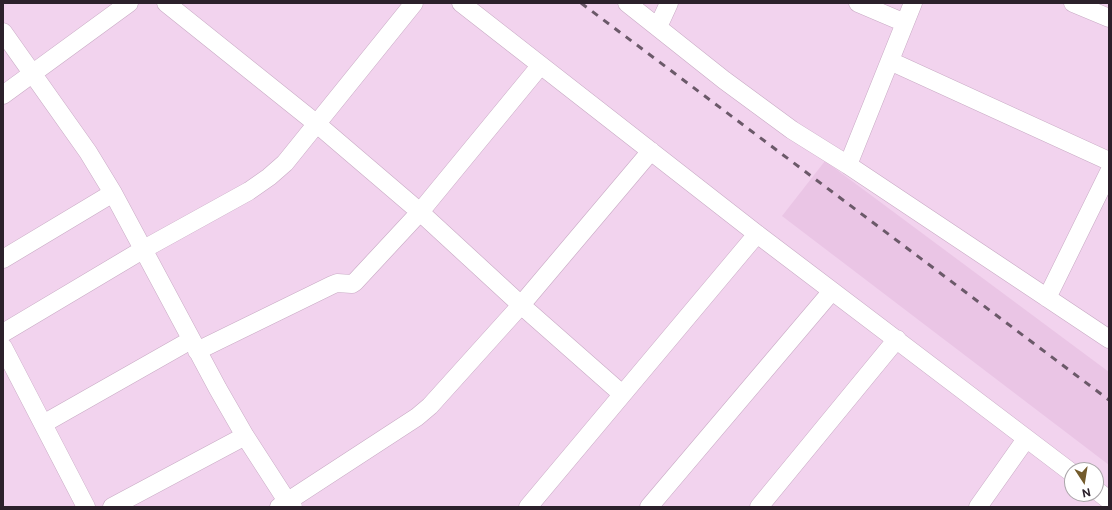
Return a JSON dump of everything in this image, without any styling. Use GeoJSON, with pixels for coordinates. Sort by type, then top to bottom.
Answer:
{"type":"FeatureCollection","features":[{"type":"Feature","properties":{"kind":"street"},"geometry":{"type":"LineString","coordinates":[[3,95],[129,3]]}},
{"type":"Feature","properties":{"kind":"street"},"geometry":{"type":"LineString","coordinates":[[166,3],[317,124],[420,212],[521,305],[622,394]]}},
{"type":"Feature","properties":{"kind":"street"},"geometry":{"type":"LineString","coordinates":[[3,333],[144,249],[249,190],[268,177],[284,163],[317,124],[414,3]]}},
{"type":"Feature","properties":{"kind":"street"},"geometry":{"type":"LineString","coordinates":[[461,3],[757,234],[1064,467]]}},
{"type":"Feature","properties":{"kind":"street"},"geometry":{"type":"LineString","coordinates":[[628,3],[724,80],[792,130],[848,165],[1109,339]]}},
{"type":"Feature","properties":{"kind":"street"},"geometry":{"type":"LineString","coordinates":[[658,27],[668,3]]}},
{"type":"Feature","properties":{"kind":"street"},"geometry":{"type":"LineString","coordinates":[[858,3],[905,23]]}},
{"type":"Feature","properties":{"kind":"street"},"geometry":{"type":"LineString","coordinates":[[848,165],[913,3]]}},
{"type":"Feature","properties":{"kind":"street"},"geometry":{"type":"LineString","coordinates":[[1082,5],[1109,18]]}},
{"type":"Feature","properties":{"kind":"street"},"geometry":{"type":"LineString","coordinates":[[3,32],[88,152],[113,193],[194,346],[286,505],[417,417],[430,406],[521,305],[651,151]]}},
{"type":"Feature","properties":{"kind":"street"},"geometry":{"type":"LineString","coordinates":[[890,60],[1109,160]]}},
{"type":"Feature","properties":{"kind":"street"},"geometry":{"type":"LineString","coordinates":[[43,424],[194,346],[337,283],[352,284],[355,282],[420,212],[540,66]]}},
{"type":"Feature","properties":{"kind":"street"},"geometry":{"type":"LineString","coordinates":[[1047,298],[1109,172]]}},
{"type":"Feature","properties":{"kind":"street"},"geometry":{"type":"LineString","coordinates":[[3,259],[113,193]]}},
{"type":"Feature","properties":{"kind":"street"},"geometry":{"type":"LineString","coordinates":[[528,507],[757,234]]}},
{"type":"Feature","properties":{"kind":"street"},"geometry":{"type":"LineString","coordinates":[[649,507],[832,291]]}},
{"type":"Feature","properties":{"kind":"street"},"geometry":{"type":"LineString","coordinates":[[759,507],[897,339]]}},
{"type":"Feature","properties":{"kind":"street"},"geometry":{"type":"LineString","coordinates":[[3,347],[86,507]]}},
{"type":"Feature","properties":{"kind":"street"},"geometry":{"type":"LineString","coordinates":[[112,507],[245,436]]}},
{"type":"Feature","properties":{"kind":"street"},"geometry":{"type":"LineString","coordinates":[[978,507],[1026,439]]}},
{"type":"Feature","properties":{"kind":"shaded area"},"geometry":{"type":"Polygon","coordinates":[[[825,161],[1109,372],[1109,465],[782,216],[825,161]]]}},
{"type":"Feature","properties":{"kind":"railway"},"geometry":{"type":"LineString","coordinates":[[581,3],[1109,400]]}}]}
